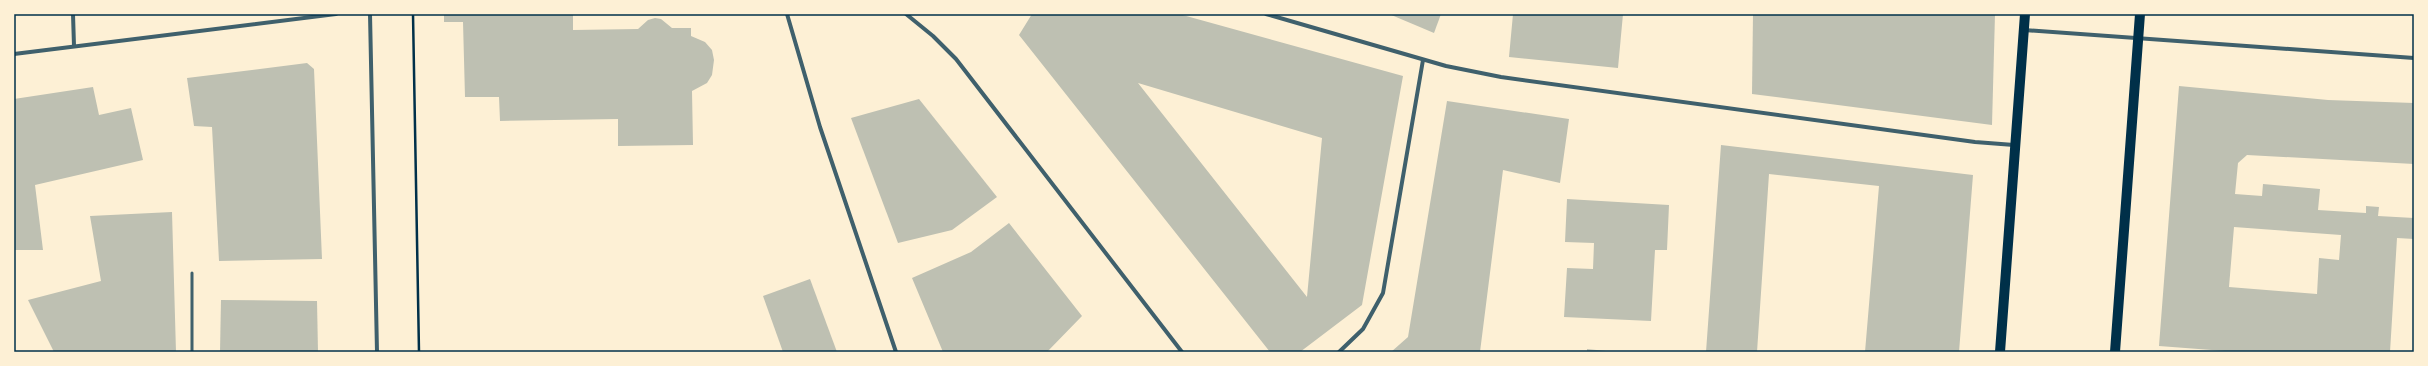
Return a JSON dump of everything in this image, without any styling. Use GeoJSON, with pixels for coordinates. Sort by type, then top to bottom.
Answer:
{"type":"FeatureCollection","features":[{"type":"Feature","properties":{"kind":"main road"},"geometry":{"type":"LineString","coordinates":[[2000,352],[2025,14]]}},
{"type":"Feature","properties":{"kind":"main road"},"geometry":{"type":"LineString","coordinates":[[2115,352],[2140,14]]}},
{"type":"Feature","properties":{"kind":"street"},"geometry":{"type":"LineString","coordinates":[[73,14],[74,46]]}},
{"type":"Feature","properties":{"kind":"street"},"geometry":{"type":"LineString","coordinates":[[14,54],[336,14]]}},
{"type":"Feature","properties":{"kind":"street"},"geometry":{"type":"LineString","coordinates":[[370,14],[377,352]]}},
{"type":"Feature","properties":{"kind":"street"},"geometry":{"type":"LineString","coordinates":[[787,14],[820,127],[896,352]]}},
{"type":"Feature","properties":{"kind":"street"},"geometry":{"type":"LineString","coordinates":[[906,14],[933,36],[956,59],[1182,352]]}},
{"type":"Feature","properties":{"kind":"street"},"geometry":{"type":"LineString","coordinates":[[1266,14],[1422,60],[1501,77],[1967,141],[2016,145]]}},
{"type":"Feature","properties":{"kind":"street"},"geometry":{"type":"LineString","coordinates":[[2024,30],[2414,58]]}},
{"type":"Feature","properties":{"kind":"street"},"geometry":{"type":"LineString","coordinates":[[1339,352],[1363,329],[1383,293],[1422,60]]}},
{"type":"Feature","properties":{"kind":"lane"},"geometry":{"type":"LineString","coordinates":[[192,273],[192,352]]}},
{"type":"Feature","properties":{"kind":"path"},"geometry":{"type":"LineString","coordinates":[[414,14],[419,352]]}},
{"type":"Feature","properties":{"kind":"building"},"geometry":{"type":"Polygon","coordinates":[[[444,14],[573,14],[573,30],[638,29],[648,20],[655,18],[661,19],[672,28],[691,28],[691,36],[705,42],[712,50],[714,60],[712,75],[707,83],[692,91],[693,145],[618,146],[618,119],[500,121],[499,97],[465,97],[463,22],[444,22],[444,14]]]}},
{"type":"Feature","properties":{"kind":"building"},"geometry":{"type":"Polygon","coordinates":[[[1032,14],[1179,14],[1403,76],[1362,305],[1300,352],[1270,352],[1019,35],[1032,14]],[[1138,83],[1307,297],[1322,138],[1138,83]]]}},
{"type":"Feature","properties":{"kind":"building"},"geometry":{"type":"Polygon","coordinates":[[[1389,14],[1441,14],[1434,33],[1389,14]]]}},
{"type":"Feature","properties":{"kind":"building"},"geometry":{"type":"Polygon","coordinates":[[[1513,14],[1623,14],[1618,68],[1509,57],[1513,14]]]}},
{"type":"Feature","properties":{"kind":"building"},"geometry":{"type":"Polygon","coordinates":[[[1753,14],[1995,14],[1992,125],[1752,94],[1753,14]]]}},
{"type":"Feature","properties":{"kind":"building"},"geometry":{"type":"Polygon","coordinates":[[[307,63],[314,69],[322,259],[219,261],[212,127],[194,126],[187,78],[307,63]]]}},
{"type":"Feature","properties":{"kind":"building"},"geometry":{"type":"Polygon","coordinates":[[[2179,86],[2328,100],[2414,103],[2414,164],[2247,155],[2238,163],[2235,194],[2262,196],[2263,184],[2320,189],[2318,210],[2366,213],[2366,206],[2379,207],[2378,216],[2414,218],[2414,239],[2397,238],[2390,352],[2238,352],[2159,346],[2179,86]],[[2234,227],[2229,287],[2317,294],[2319,258],[2339,260],[2341,235],[2234,227]]]}},
{"type":"Feature","properties":{"kind":"building"},"geometry":{"type":"Polygon","coordinates":[[[93,87],[99,115],[131,108],[143,160],[35,185],[43,250],[14,250],[14,99],[93,87]]]}},
{"type":"Feature","properties":{"kind":"building"},"geometry":{"type":"Polygon","coordinates":[[[919,99],[997,197],[952,230],[898,243],[851,118],[919,99]]]}},
{"type":"Feature","properties":{"kind":"building"},"geometry":{"type":"Polygon","coordinates":[[[1447,101],[1569,119],[1560,183],[1503,170],[1480,352],[1391,352],[1408,337],[1447,101]]]}},
{"type":"Feature","properties":{"kind":"building"},"geometry":{"type":"Polygon","coordinates":[[[1721,145],[1973,175],[1959,352],[1865,352],[1879,186],[1769,174],[1757,352],[1706,352],[1721,145]]]}},
{"type":"Feature","properties":{"kind":"building"},"geometry":{"type":"Polygon","coordinates":[[[1567,199],[1669,205],[1667,250],[1655,250],[1651,321],[1564,317],[1567,268],[1593,269],[1594,243],[1565,242],[1567,199]]]}},
{"type":"Feature","properties":{"kind":"building"},"geometry":{"type":"Polygon","coordinates":[[[172,212],[176,352],[54,352],[28,300],[101,281],[90,216],[172,212]]]}},
{"type":"Feature","properties":{"kind":"building"},"geometry":{"type":"Polygon","coordinates":[[[1009,223],[1082,316],[1047,352],[943,352],[912,278],[971,252],[1009,223]]]}},
{"type":"Feature","properties":{"kind":"building"},"geometry":{"type":"Polygon","coordinates":[[[810,279],[837,352],[783,352],[763,296],[810,279]]]}},
{"type":"Feature","properties":{"kind":"building"},"geometry":{"type":"Polygon","coordinates":[[[221,300],[317,301],[318,352],[220,352],[221,300]]]}},
{"type":"Feature","properties":{"kind":"building"},"geometry":{"type":"Polygon","coordinates":[[[1587,349],[1606,351],[1606,352],[1587,352],[1587,349]]]}}]}
